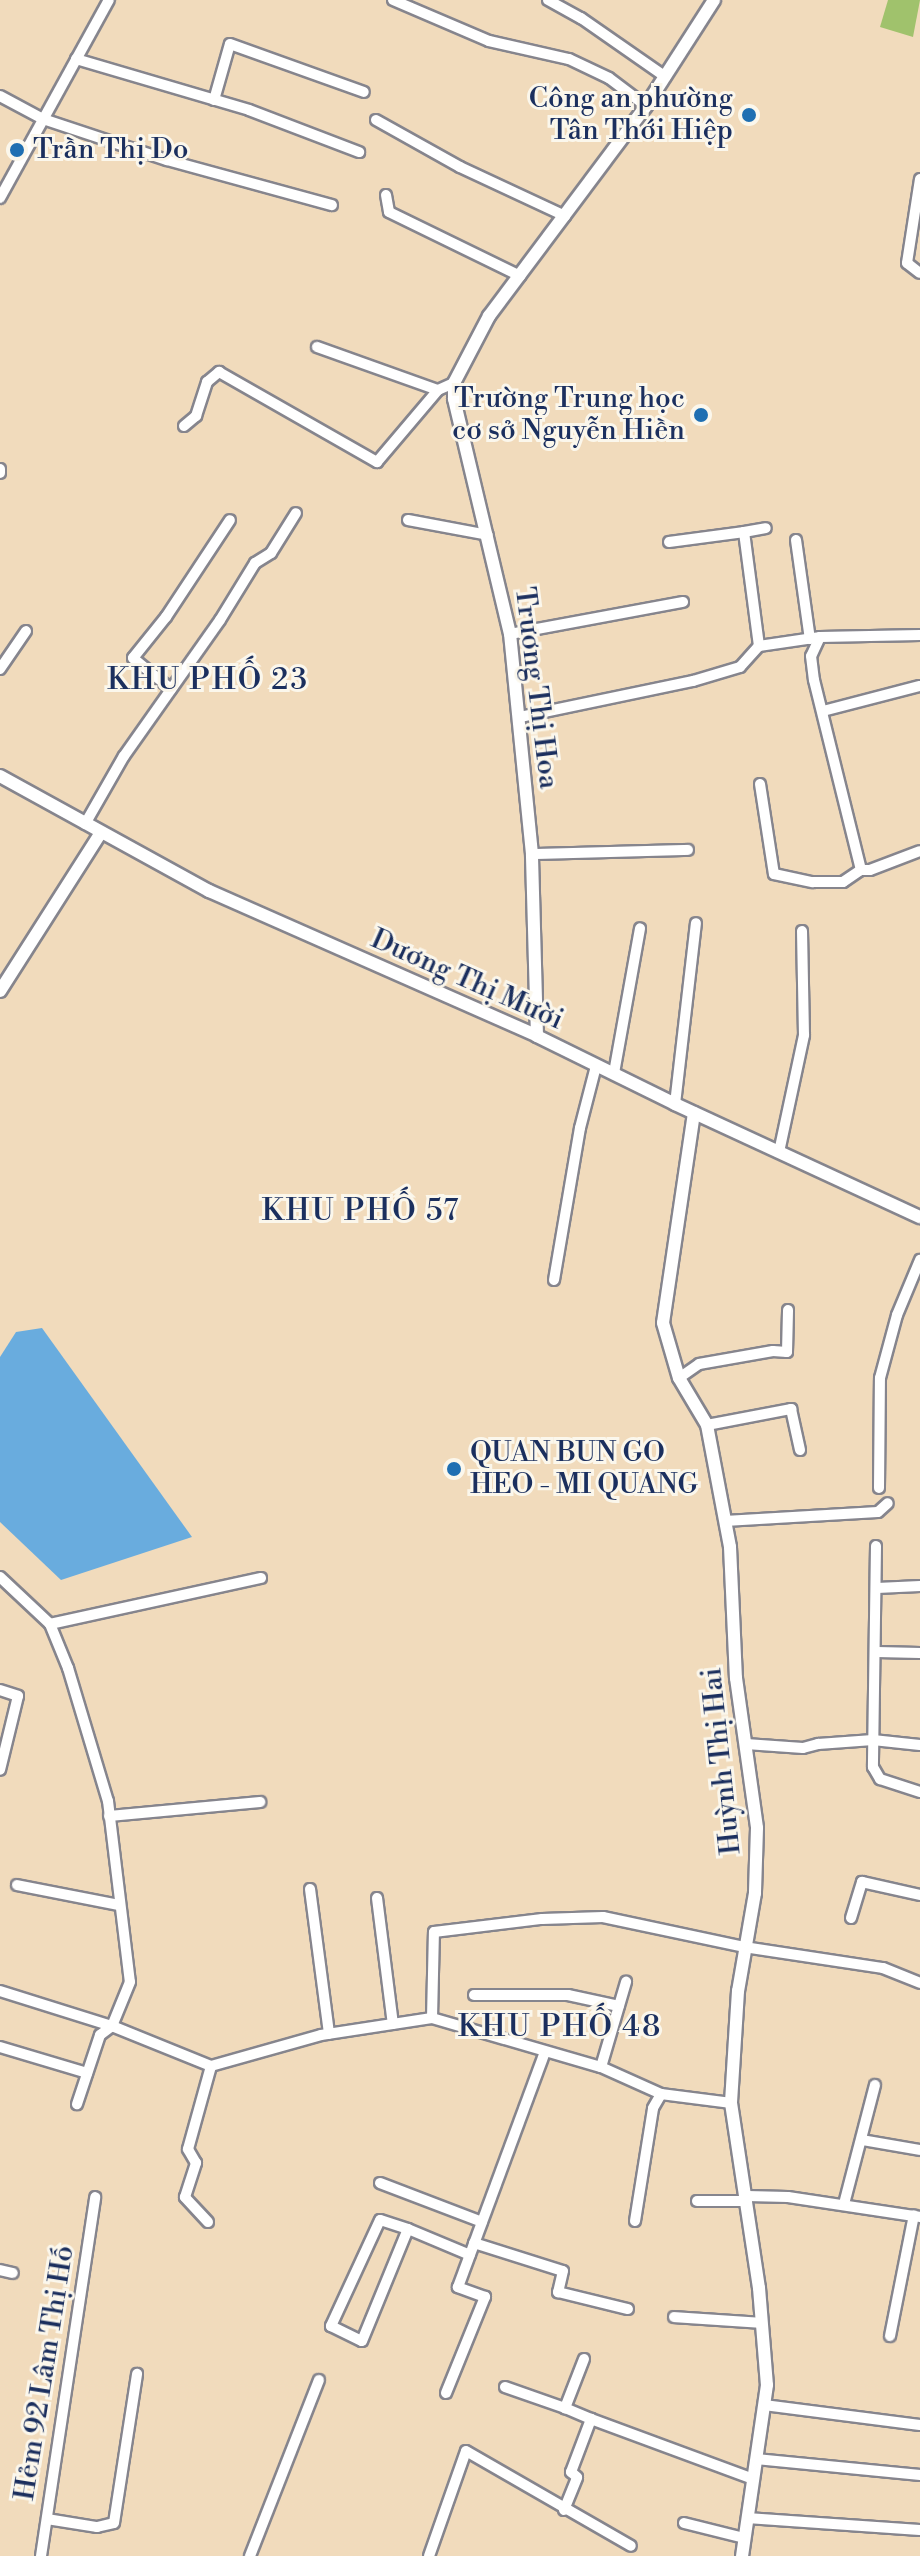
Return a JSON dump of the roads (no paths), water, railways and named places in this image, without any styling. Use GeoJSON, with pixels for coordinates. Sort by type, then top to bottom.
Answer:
{"type":"FeatureCollection","features":[{"type":"Feature","properties":{"kind":"street"},"geometry":{"type":"LineString","coordinates":[[0,198],[109,0]]}},
{"type":"Feature","properties":{"kind":"street"},"geometry":{"type":"LineString","coordinates":[[393,0],[489,41],[569,59],[609,78],[646,106]]}},
{"type":"Feature","properties":{"kind":"street"},"geometry":{"type":"LineString","coordinates":[[548,0],[581,18],[666,77]]}},
{"type":"Feature","properties":{"kind":"street"},"geometry":{"type":"LineString","coordinates":[[184,426],[196,416],[207,382],[219,372],[377,462],[438,390],[454,383],[489,316],[646,106],[714,0]]}},
{"type":"Feature","properties":{"kind":"street"},"geometry":{"type":"LineString","coordinates":[[214,100],[230,44],[364,92]]}},
{"type":"Feature","properties":{"kind":"street"},"geometry":{"type":"LineString","coordinates":[[76,59],[214,100],[359,152]]}},
{"type":"Feature","properties":{"kind":"street"},"geometry":{"type":"LineString","coordinates":[[0,96],[43,119],[239,182],[332,205]]}},
{"type":"Feature","properties":{"kind":"street"},"geometry":{"type":"LineString","coordinates":[[376,120],[460,167],[565,216]]}},
{"type":"Feature","properties":{"kind":"street"},"geometry":{"type":"LineString","coordinates":[[920,179],[907,263],[920,273]]}},
{"type":"Feature","properties":{"kind":"street"},"geometry":{"type":"LineString","coordinates":[[386,195],[389,212],[520,276]]}},
{"type":"Feature","properties":{"kind":"street"},"geometry":{"type":"LineString","coordinates":[[317,347],[438,390]]}},
{"type":"Feature","properties":{"kind":"street","name":"Trương Thị Hoa"},"geometry":{"type":"LineString","coordinates":[[454,383],[454,399],[510,634],[532,854],[537,1036]]}},
{"type":"Feature","properties":{"kind":"street"},"geometry":{"type":"LineString","coordinates":[[85,824],[124,756],[255,563],[271,553],[296,513]]}},
{"type":"Feature","properties":{"kind":"street"},"geometry":{"type":"LineString","coordinates":[[171,689],[133,658],[166,617],[230,520]]}},
{"type":"Feature","properties":{"kind":"street"},"geometry":{"type":"LineString","coordinates":[[408,520],[488,535]]}},
{"type":"Feature","properties":{"kind":"street"},"geometry":{"type":"LineString","coordinates":[[669,542],[766,528]]}},
{"type":"Feature","properties":{"kind":"street"},"geometry":{"type":"LineString","coordinates":[[744,532],[759,646]]}},
{"type":"Feature","properties":{"kind":"street"},"geometry":{"type":"LineString","coordinates":[[796,540],[815,638],[811,656],[861,870]]}},
{"type":"Feature","properties":{"kind":"street"},"geometry":{"type":"LineString","coordinates":[[510,634],[683,602]]}},
{"type":"Feature","properties":{"kind":"street"},"geometry":{"type":"LineString","coordinates":[[0,669],[26,631]]}},
{"type":"Feature","properties":{"kind":"street"},"geometry":{"type":"LineString","coordinates":[[520,717],[693,681],[740,667],[759,646],[815,638],[920,635]]}},
{"type":"Feature","properties":{"kind":"street"},"geometry":{"type":"LineString","coordinates":[[823,711],[920,686]]}},
{"type":"Feature","properties":{"kind":"street","name":"Dương Thị Mười"},"geometry":{"type":"LineString","coordinates":[[0,776],[100,834],[209,891],[537,1036],[694,1113],[920,1217]]}},
{"type":"Feature","properties":{"kind":"street"},"geometry":{"type":"LineString","coordinates":[[760,784],[774,874],[813,882],[843,882],[861,870],[870,870],[920,851]]}},
{"type":"Feature","properties":{"kind":"street"},"geometry":{"type":"LineString","coordinates":[[0,991],[100,834]]}},
{"type":"Feature","properties":{"kind":"street"},"geometry":{"type":"LineString","coordinates":[[532,854],[688,850]]}},
{"type":"Feature","properties":{"kind":"street"},"geometry":{"type":"LineString","coordinates":[[675,1104],[696,923]]}},
{"type":"Feature","properties":{"kind":"street"},"geometry":{"type":"LineString","coordinates":[[614,1073],[640,928]]}},
{"type":"Feature","properties":{"kind":"street"},"geometry":{"type":"LineString","coordinates":[[779,1152],[804,1035],[802,931]]}},
{"type":"Feature","properties":{"kind":"street"},"geometry":{"type":"LineString","coordinates":[[554,1280],[580,1128],[596,1066]]}},
{"type":"Feature","properties":{"kind":"street","name":"Huỳnh Thị Hai"},"geometry":{"type":"LineString","coordinates":[[694,1113],[663,1323],[679,1378],[707,1425],[730,1547],[736,1678],[757,1828],[755,1893],[744,1947],[731,2103],[747,2199],[767,2385],[742,2556]]}},
{"type":"Feature","properties":{"kind":"street"},"geometry":{"type":"LineString","coordinates":[[879,1488],[880,1378],[897,1315],[920,1260]]}},
{"type":"Feature","properties":{"kind":"street"},"geometry":{"type":"LineString","coordinates":[[679,1378],[699,1364],[787,1352],[788,1310]]}},
{"type":"Feature","properties":{"kind":"street"},"geometry":{"type":"LineString","coordinates":[[707,1425],[791,1409],[800,1450]]}},
{"type":"Feature","properties":{"kind":"street"},"geometry":{"type":"LineString","coordinates":[[725,1521],[878,1512],[888,1503]]}},
{"type":"Feature","properties":{"kind":"street"},"geometry":{"type":"LineString","coordinates":[[876,1546],[877,1652],[873,1767],[880,1779],[920,1792]]}},
{"type":"Feature","properties":{"kind":"street"},"geometry":{"type":"LineString","coordinates":[[0,1577],[50,1624],[92,1742],[109,1816],[130,1982],[112,2026],[100,2035],[77,2104]]}},
{"type":"Feature","properties":{"kind":"street"},"geometry":{"type":"LineString","coordinates":[[50,1624],[123,1611],[261,1578]]}},
{"type":"Feature","properties":{"kind":"street"},"geometry":{"type":"LineString","coordinates":[[877,1588],[920,1586]]}},
{"type":"Feature","properties":{"kind":"street"},"geometry":{"type":"LineString","coordinates":[[877,1652],[920,1653]]}},
{"type":"Feature","properties":{"kind":"street"},"geometry":{"type":"LineString","coordinates":[[0,1690],[18,1696],[0,1770]]}},
{"type":"Feature","properties":{"kind":"street"},"geometry":{"type":"LineString","coordinates":[[746,1744],[803,1748],[873,1740],[920,1745]]}},
{"type":"Feature","properties":{"kind":"street"},"geometry":{"type":"LineString","coordinates":[[109,1816],[260,1802]]}},
{"type":"Feature","properties":{"kind":"street"},"geometry":{"type":"LineString","coordinates":[[851,1918],[862,1882],[920,1895]]}},
{"type":"Feature","properties":{"kind":"street"},"geometry":{"type":"LineString","coordinates":[[17,1885],[119,1905]]}},
{"type":"Feature","properties":{"kind":"street"},"geometry":{"type":"LineString","coordinates":[[310,1889],[329,2034]]}},
{"type":"Feature","properties":{"kind":"street"},"geometry":{"type":"LineString","coordinates":[[377,1898],[393,2024]]}},
{"type":"Feature","properties":{"kind":"street"},"geometry":{"type":"LineString","coordinates":[[432,2018],[434,1932],[542,1919],[603,1917],[744,1947],[883,1968],[920,1983]]}},
{"type":"Feature","properties":{"kind":"street"},"geometry":{"type":"LineString","coordinates":[[601,2067],[626,1982]]}},
{"type":"Feature","properties":{"kind":"street"},"geometry":{"type":"LineString","coordinates":[[0,1991],[112,2026],[211,2066],[329,2034],[432,2018],[601,2067],[661,2094],[731,2103]]}},
{"type":"Feature","properties":{"kind":"street"},"geometry":{"type":"LineString","coordinates":[[474,1995],[568,1995],[619,2006]]}},
{"type":"Feature","properties":{"kind":"street"},"geometry":{"type":"LineString","coordinates":[[0,2047],[87,2073]]}},
{"type":"Feature","properties":{"kind":"street"},"geometry":{"type":"LineString","coordinates":[[446,2393],[485,2297],[458,2287],[545,2052]]}},
{"type":"Feature","properties":{"kind":"street"},"geometry":{"type":"LineString","coordinates":[[208,2222],[185,2197],[196,2163],[188,2149],[211,2066]]}},
{"type":"Feature","properties":{"kind":"street"},"geometry":{"type":"LineString","coordinates":[[844,2204],[875,2085]]}},
{"type":"Feature","properties":{"kind":"street"},"geometry":{"type":"LineString","coordinates":[[635,2221],[653,2108],[661,2094]]}},
{"type":"Feature","properties":{"kind":"street"},"geometry":{"type":"LineString","coordinates":[[862,2140],[920,2150]]}},
{"type":"Feature","properties":{"kind":"street"},"geometry":{"type":"LineString","coordinates":[[380,2183],[482,2222]]}},
{"type":"Feature","properties":{"kind":"street","name":"Hẻm 92 Lâm Thị Hố"},"geometry":{"type":"LineString","coordinates":[[41,2556],[95,2197]]}},
{"type":"Feature","properties":{"kind":"street"},"geometry":{"type":"LineString","coordinates":[[697,2201],[747,2199],[844,2204],[917,2216],[890,2336]]}},
{"type":"Feature","properties":{"kind":"street"},"geometry":{"type":"LineString","coordinates":[[408,2229],[362,2341],[331,2326],[380,2220],[408,2229],[470,2255]]}},
{"type":"Feature","properties":{"kind":"street"},"geometry":{"type":"LineString","coordinates":[[474,2243],[563,2271],[558,2292],[628,2309]]}},
{"type":"Feature","properties":{"kind":"street"},"geometry":{"type":"LineString","coordinates":[[0,2270],[13,2273]]}},
{"type":"Feature","properties":{"kind":"street"},"geometry":{"type":"LineString","coordinates":[[674,2317],[762,2323]]}},
{"type":"Feature","properties":{"kind":"street"},"geometry":{"type":"LineString","coordinates":[[565,2408],[584,2359]]}},
{"type":"Feature","properties":{"kind":"street"},"geometry":{"type":"LineString","coordinates":[[47,2519],[97,2527],[114,2523],[137,2374]]}},
{"type":"Feature","properties":{"kind":"street"},"geometry":{"type":"LineString","coordinates":[[250,2556],[319,2380]]}},
{"type":"Feature","properties":{"kind":"street"},"geometry":{"type":"LineString","coordinates":[[505,2387],[753,2479]]}},
{"type":"Feature","properties":{"kind":"street"},"geometry":{"type":"LineString","coordinates":[[764,2405],[920,2425]]}},
{"type":"Feature","properties":{"kind":"street"},"geometry":{"type":"LineString","coordinates":[[564,2510],[577,2477],[571,2472],[591,2419]]}},
{"type":"Feature","properties":{"kind":"street"},"geometry":{"type":"LineString","coordinates":[[429,2556],[466,2451],[631,2546]]}},
{"type":"Feature","properties":{"kind":"street"},"geometry":{"type":"LineString","coordinates":[[756,2459],[920,2475]]}},
{"type":"Feature","properties":{"kind":"street"},"geometry":{"type":"LineString","coordinates":[[747,2518],[920,2530]]}},
{"type":"Feature","properties":{"kind":"street"},"geometry":{"type":"LineString","coordinates":[[684,2523],[744,2538]]}},
{"type":"Feature","properties":{"kind":"water"},"geometry":{"type":"Polygon","coordinates":[[[42,1328],[192,1537],[61,1580],[0,1522],[0,1357],[16,1332],[42,1328]]]}},
{"type":"Feature","properties":{"kind":"place","name":"Công an phường Tân Thới Hiệp"},"geometry":{"type":"Point","coordinates":[749,115]}},
{"type":"Feature","properties":{"kind":"place","name":"Trần Thị Do"},"geometry":{"type":"Point","coordinates":[17,150]}},
{"type":"Feature","properties":{"kind":"place","name":"Trường Trung học cơ sở Nguyễn Hiền"},"geometry":{"type":"Point","coordinates":[701,415]}},
{"type":"Feature","properties":{"kind":"place","name":"QUAN BUN GO HEO - MI QUANG"},"geometry":{"type":"Point","coordinates":[454,1469]}},
{"type":"Feature","properties":{"kind":"district","name":"KHU PHỐ 23"},"geometry":{"type":"Point","coordinates":[208,680]}},
{"type":"Feature","properties":{"kind":"district","name":"KHU PHỐ 57"},"geometry":{"type":"Point","coordinates":[361,1211]}},
{"type":"Feature","properties":{"kind":"district","name":"KHU PHỐ 48"},"geometry":{"type":"Point","coordinates":[560,2027]}}]}
